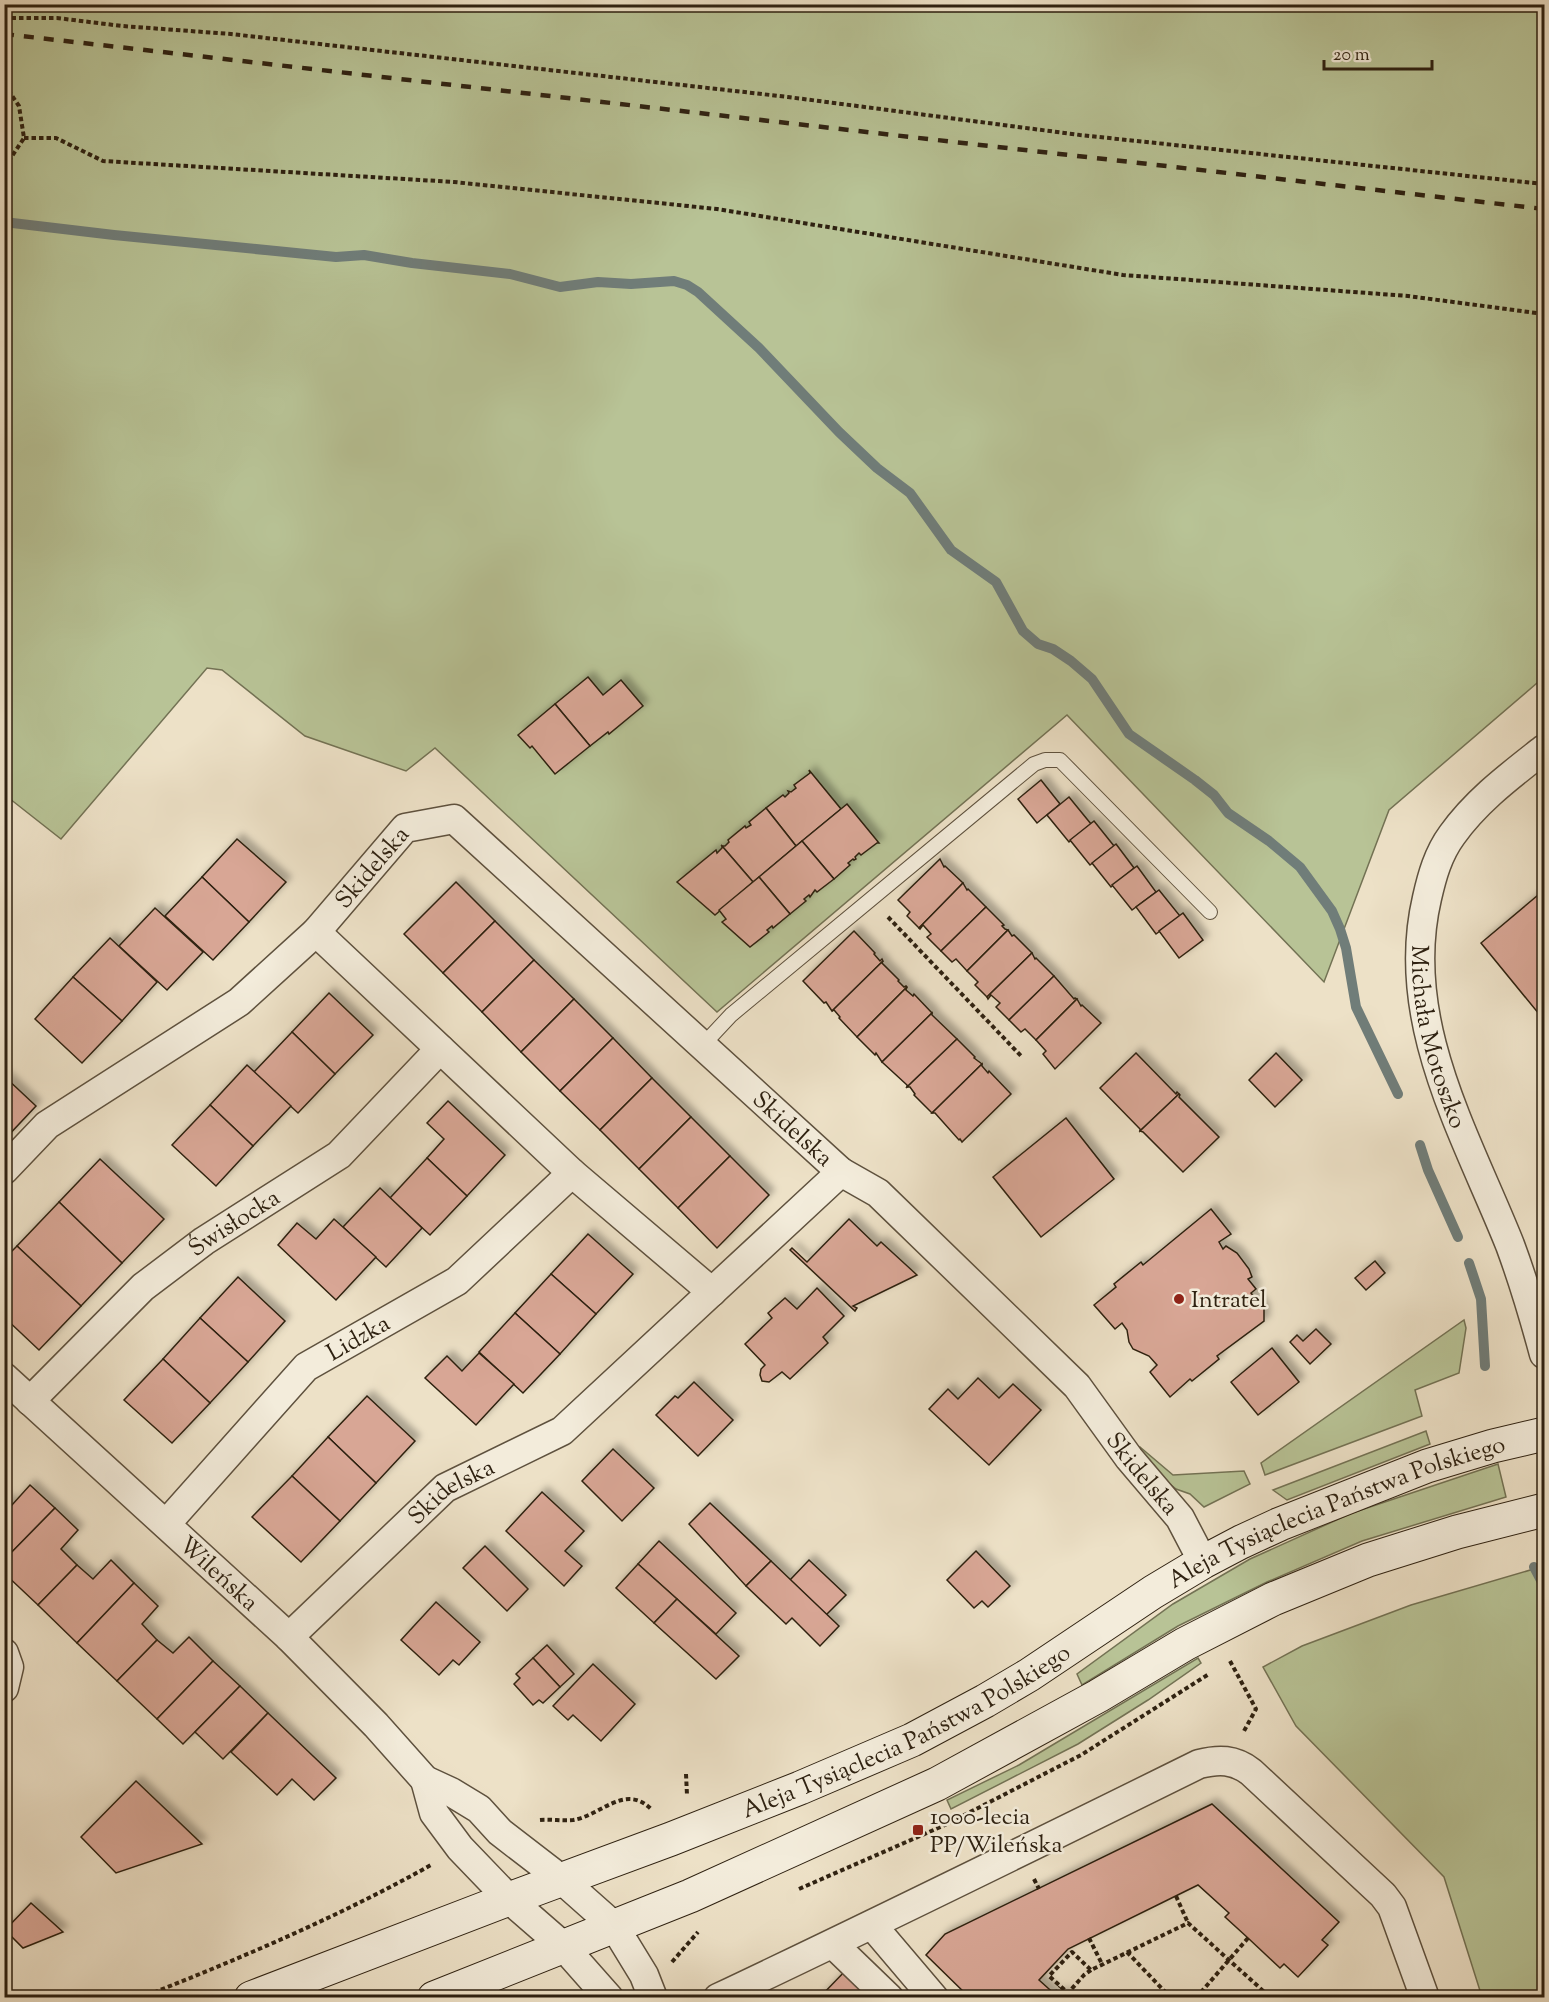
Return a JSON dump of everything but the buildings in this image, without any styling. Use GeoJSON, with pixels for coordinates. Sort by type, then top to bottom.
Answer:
{"type":"FeatureCollection","features":[{"type":"Feature","properties":{"kind":"main road","name":"Aleja Tysiąclecia Państwa Polskiego"},"geometry":{"type":"LineString","coordinates":[[251,1998],[671,1839],[800,1788],[912,1740],[1029,1675],[1153,1592],[1203,1562],[1280,1524],[1426,1466],[1493,1446],[1545,1434]]}},
{"type":"Feature","properties":{"kind":"main road"},"geometry":{"type":"LineString","coordinates":[[434,1998],[690,1896],[937,1784],[1098,1696],[1185,1644],[1273,1599],[1368,1560],[1457,1532],[1545,1510]]}},
{"type":"Feature","properties":{"kind":"street","name":"Michała Motoszko"},"geometry":{"type":"LineString","coordinates":[[1545,749],[1483,799],[1451,836],[1435,865],[1419,950],[1421,992],[1435,1061],[1510,1247],[1545,1353]]}},
{"type":"Feature","properties":{"kind":"street","name":"Skidelska"},"geometry":{"type":"LineString","coordinates":[[4,1170],[47,1125],[239,1002],[316,932],[405,828],[454,819],[841,1172],[878,1193],[1077,1386],[1129,1458],[1180,1518],[1203,1562]]}},
{"type":"Feature","properties":{"kind":"street"},"geometry":{"type":"LineString","coordinates":[[316,932],[572,1173],[712,1292]]}},
{"type":"Feature","properties":{"kind":"street","name":"Świsłocka"},"geometry":{"type":"LineString","coordinates":[[13,1389],[204,1241],[339,1155],[440,1049]]}},
{"type":"Feature","properties":{"kind":"street","name":"Skidelska"},"geometry":{"type":"LineString","coordinates":[[289,1636],[445,1488],[562,1431],[841,1172]]}},
{"type":"Feature","properties":{"kind":"street","name":"Lidzka"},"geometry":{"type":"LineString","coordinates":[[166,1524],[306,1367],[458,1281],[572,1173]]}},
{"type":"Feature","properties":{"kind":"street","name":"Wileńska"},"geometry":{"type":"LineString","coordinates":[[13,1389],[289,1636],[376,1725],[425,1780],[479,1809],[500,1832],[614,1926],[644,1975],[653,1998]]}},
{"type":"Feature","properties":{"kind":"street"},"geometry":{"type":"LineString","coordinates":[[4,1653],[9,1667],[4,1688]]}},
{"type":"Feature","properties":{"kind":"street"},"geometry":{"type":"LineString","coordinates":[[718,1998],[1199,1764],[1216,1760],[1242,1765],[1251,1772],[1383,1895],[1392,1907],[1425,1998]]}},
{"type":"Feature","properties":{"kind":"street","name":"Wileńska"},"geometry":{"type":"LineString","coordinates":[[425,1780],[435,1813],[460,1848],[509,1899],[563,1946],[609,1998]]}},
{"type":"Feature","properties":{"kind":"street"},"geometry":{"type":"LineString","coordinates":[[872,1925],[934,1998]]}},
{"type":"Feature","properties":{"kind":"street"},"geometry":{"type":"LineString","coordinates":[[833,1944],[889,1998]]}},
{"type":"Feature","properties":{"kind":"lane"},"geometry":{"type":"LineString","coordinates":[[702,1046],[731,1015],[1034,764],[1045,760],[1060,760],[1210,912]]}},
{"type":"Feature","properties":{"kind":"path"},"geometry":{"type":"LineString","coordinates":[[4,18],[57,18],[122,26],[254,36],[788,97],[1080,135],[1545,184]]}},
{"type":"Feature","properties":{"kind":"path"},"geometry":{"type":"LineString","coordinates":[[4,84],[20,106],[24,138],[4,168]]}},
{"type":"Feature","properties":{"kind":"path"},"geometry":{"type":"LineString","coordinates":[[24,138],[56,138],[103,161],[454,182],[717,209],[1124,275],[1408,296],[1545,314]]}},
{"type":"Feature","properties":{"kind":"path"},"geometry":{"type":"LineString","coordinates":[[871,899],[1022,1057]]}},
{"type":"Feature","properties":{"kind":"path"},"geometry":{"type":"LineString","coordinates":[[1229,1761],[1256,1709],[1230,1660]]}},
{"type":"Feature","properties":{"kind":"path"},"geometry":{"type":"LineString","coordinates":[[686,1774],[688,1799]]}},
{"type":"Feature","properties":{"kind":"path"},"geometry":{"type":"LineString","coordinates":[[500,1832],[533,1820],[572,1820],[588,1816],[615,1801],[629,1799],[644,1802],[654,1813]]}},
{"type":"Feature","properties":{"kind":"path"},"geometry":{"type":"LineString","coordinates":[[140,1998],[224,1965],[389,1888],[460,1848]]}},
{"type":"Feature","properties":{"kind":"path"},"geometry":{"type":"LineString","coordinates":[[1035,1881],[1039,1889]]}},
{"type":"Feature","properties":{"kind":"path"},"geometry":{"type":"LineString","coordinates":[[1176,1896],[1188,1923],[1271,1998]]}},
{"type":"Feature","properties":{"kind":"path"},"geometry":{"type":"LineString","coordinates":[[1091,1970],[1070,1950],[1047,1974],[1068,1993],[1091,1970],[1188,1923]]}},
{"type":"Feature","properties":{"kind":"path"},"geometry":{"type":"LineString","coordinates":[[1089,1938],[1103,1965]]}},
{"type":"Feature","properties":{"kind":"path"},"geometry":{"type":"LineString","coordinates":[[1196,1998],[1248,1938]]}},
{"type":"Feature","properties":{"kind":"path"},"geometry":{"type":"LineString","coordinates":[[1127,1952],[1171,1998]]}},
{"type":"Feature","properties":{"kind":"path"},"geometry":{"type":"LineString","coordinates":[[1055,1994],[1060,1987]]}},
{"type":"Feature","properties":{"kind":"green space"},"geometry":{"type":"Polygon","coordinates":[[[4,5],[1544,5],[1544,677],[1389,810],[1324,982],[1067,715],[717,1012],[435,748],[406,771],[305,736],[222,670],[207,668],[61,839],[5,795],[4,5]]]}},
{"type":"Feature","properties":{"kind":"green space"},"geometry":{"type":"Polygon","coordinates":[[[1464,1320],[1466,1328],[1459,1373],[1415,1390],[1422,1416],[1265,1475],[1261,1463],[1464,1320]]]}},
{"type":"Feature","properties":{"kind":"green space"},"geometry":{"type":"Polygon","coordinates":[[[1426,1431],[1430,1444],[1287,1500],[1273,1490],[1426,1431]]]}},
{"type":"Feature","properties":{"kind":"green space"},"geometry":{"type":"Polygon","coordinates":[[[1140,1447],[1173,1475],[1244,1471],[1250,1484],[1204,1507],[1190,1494],[1176,1489],[1165,1480],[1137,1452],[1140,1447]]]}},
{"type":"Feature","properties":{"kind":"green space"},"geometry":{"type":"Polygon","coordinates":[[[1498,1464],[1506,1497],[1362,1541],[1267,1582],[1178,1626],[1082,1685],[1077,1674],[1173,1604],[1250,1559],[1352,1513],[1498,1464]]]}},
{"type":"Feature","properties":{"kind":"green space"},"geometry":{"type":"Polygon","coordinates":[[[1544,1566],[1544,1997],[1482,1997],[1444,1877],[1296,1726],[1263,1667],[1302,1646],[1411,1605],[1544,1566]]]}},
{"type":"Feature","properties":{"kind":"green space"},"geometry":{"type":"Polygon","coordinates":[[[1198,1658],[1201,1663],[1078,1744],[951,1809],[947,1800],[1019,1765],[1198,1658]]]}},
{"type":"Feature","properties":{"kind":"waterway"},"geometry":{"type":"LineString","coordinates":[[4,222],[336,257],[364,255],[510,274],[560,287],[598,282],[631,284],[674,281],[687,285],[698,292],[759,348],[839,432],[877,468],[910,493],[951,550],[996,582],[1023,631],[1038,644],[1053,649],[1071,661],[1092,679],[1129,734],[1195,780],[1214,795],[1228,813],[1269,841],[1300,867],[1332,911],[1340,929],[1346,948],[1356,1007],[1398,1094]]}},
{"type":"Feature","properties":{"kind":"waterway"},"geometry":{"type":"LineString","coordinates":[[1420,1145],[1428,1170],[1458,1237]]}},
{"type":"Feature","properties":{"kind":"waterway"},"geometry":{"type":"LineString","coordinates":[[1469,1263],[1481,1299],[1485,1366]]}},
{"type":"Feature","properties":{"kind":"waterway"},"geometry":{"type":"LineString","coordinates":[[1534,1567],[1544,1586]]}},
{"type":"Feature","properties":{"kind":"railway"},"geometry":{"type":"LineString","coordinates":[[4,34],[1544,209]]}},
{"type":"Feature","properties":{"kind":"place","name":"Intratel"},"geometry":{"type":"Point","coordinates":[1179,1299]}},
{"type":"Feature","properties":{"kind":"place","name":"1000-lecia PP/Wileńska"},"geometry":{"type":"Point","coordinates":[918,1830]}}]}
